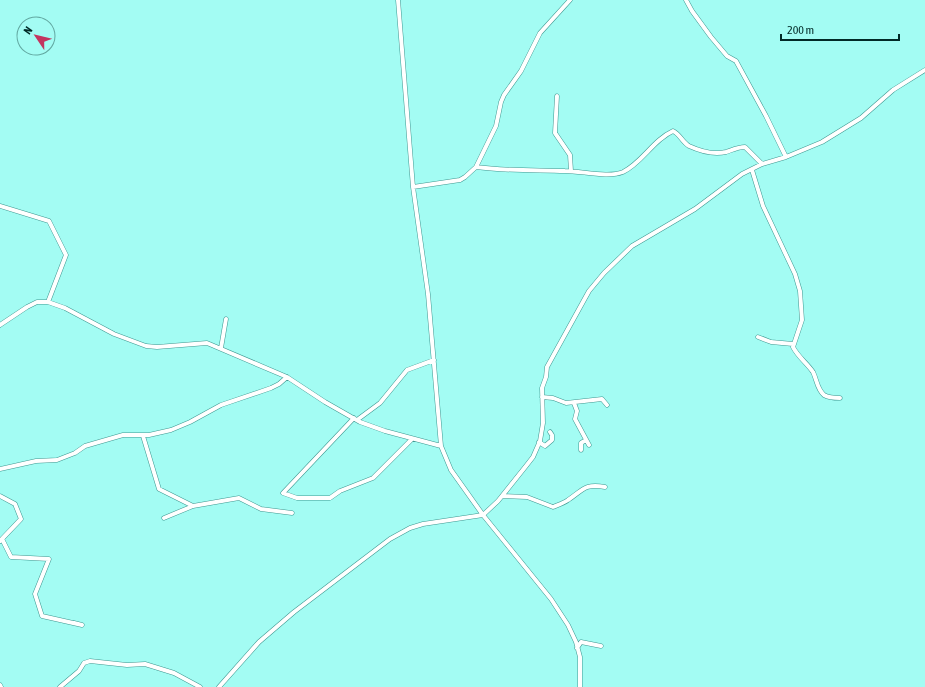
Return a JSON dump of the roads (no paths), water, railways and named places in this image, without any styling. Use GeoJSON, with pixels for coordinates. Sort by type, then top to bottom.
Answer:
{"type":"FeatureCollection","features":[{"type":"Feature","properties":{"kind":"street"},"geometry":{"type":"LineString","coordinates":[[398,0],[413,187],[428,294],[441,446],[451,470],[483,515],[551,599],[568,625],[578,648],[580,657],[580,687]]}},
{"type":"Feature","properties":{"kind":"street"},"geometry":{"type":"LineString","coordinates":[[413,187],[460,180],[466,177],[476,167],[496,126],[504,95],[521,71],[540,33],[570,0]]}},
{"type":"Feature","properties":{"kind":"street"},"geometry":{"type":"LineString","coordinates":[[686,0],[711,37],[727,56],[736,61],[766,116],[786,157]]}},
{"type":"Feature","properties":{"kind":"street"},"geometry":{"type":"LineString","coordinates":[[219,687],[259,642],[294,612],[390,539],[410,528],[423,524],[483,515],[502,496],[533,457],[539,442],[543,423],[542,388],[546,377],[547,367],[589,291],[604,273],[632,246],[695,209],[742,174],[762,164],[786,157],[822,142],[861,118],[893,90],[925,70]]}},
{"type":"Feature","properties":{"kind":"street"},"geometry":{"type":"LineString","coordinates":[[557,96],[555,133],[570,155],[570,171]]}},
{"type":"Feature","properties":{"kind":"street"},"geometry":{"type":"LineString","coordinates":[[476,167],[501,170],[570,171],[614,174],[624,171],[632,166],[673,131],[680,136],[684,143],[708,152],[718,153],[745,147],[762,164]]}},
{"type":"Feature","properties":{"kind":"street"},"geometry":{"type":"LineString","coordinates":[[752,170],[763,206],[795,274],[800,291],[802,320],[793,347],[796,354],[812,372],[821,391],[826,396],[831,398],[840,398]]}},
{"type":"Feature","properties":{"kind":"street"},"geometry":{"type":"LineString","coordinates":[[0,206],[49,221],[53,228],[66,255],[48,302]]}},
{"type":"Feature","properties":{"kind":"street"},"geometry":{"type":"LineString","coordinates":[[0,325],[37,302],[48,302],[64,308],[114,334],[146,346],[157,347],[207,343],[222,348],[287,378],[355,419],[385,431],[441,446]]}},
{"type":"Feature","properties":{"kind":"street"},"geometry":{"type":"LineString","coordinates":[[222,348],[226,320]]}},
{"type":"Feature","properties":{"kind":"street"},"geometry":{"type":"LineString","coordinates":[[758,337],[771,342],[793,344]]}},
{"type":"Feature","properties":{"kind":"street"},"geometry":{"type":"LineString","coordinates":[[412,439],[373,478],[340,491],[330,498],[297,498],[283,493],[355,419],[380,403],[407,370],[434,360]]}},
{"type":"Feature","properties":{"kind":"street"},"geometry":{"type":"LineString","coordinates":[[0,469],[36,461],[49,462],[57,460],[75,453],[85,446],[123,435],[150,436],[171,430],[190,422],[221,405],[271,388],[287,378]]}},
{"type":"Feature","properties":{"kind":"street"},"geometry":{"type":"LineString","coordinates":[[542,397],[553,398],[566,403],[602,399],[608,404]]}},
{"type":"Feature","properties":{"kind":"street"},"geometry":{"type":"LineString","coordinates":[[574,403],[577,411],[575,419],[589,445]]}},
{"type":"Feature","properties":{"kind":"street"},"geometry":{"type":"LineString","coordinates":[[539,442],[545,446],[552,440],[550,432]]}},
{"type":"Feature","properties":{"kind":"street"},"geometry":{"type":"LineString","coordinates":[[143,436],[159,489],[193,506]]}},
{"type":"Feature","properties":{"kind":"street"},"geometry":{"type":"LineString","coordinates":[[581,450],[581,443],[586,440]]}},
{"type":"Feature","properties":{"kind":"street"},"geometry":{"type":"LineString","coordinates":[[502,496],[527,497],[553,507],[567,501],[580,489],[594,485],[605,487]]}},
{"type":"Feature","properties":{"kind":"street"},"geometry":{"type":"LineString","coordinates":[[0,496],[16,504],[21,519],[1,540],[11,557],[49,559],[35,594],[42,616],[82,625],[74,623]]}},
{"type":"Feature","properties":{"kind":"street"},"geometry":{"type":"LineString","coordinates":[[164,518],[193,506],[239,498],[261,509],[292,513]]}},
{"type":"Feature","properties":{"kind":"street"},"geometry":{"type":"LineString","coordinates":[[578,648],[581,642],[601,646]]}},
{"type":"Feature","properties":{"kind":"street"},"geometry":{"type":"LineString","coordinates":[[60,687],[79,671],[84,663],[90,660],[127,665],[146,664],[174,673],[200,687]]}}]}
